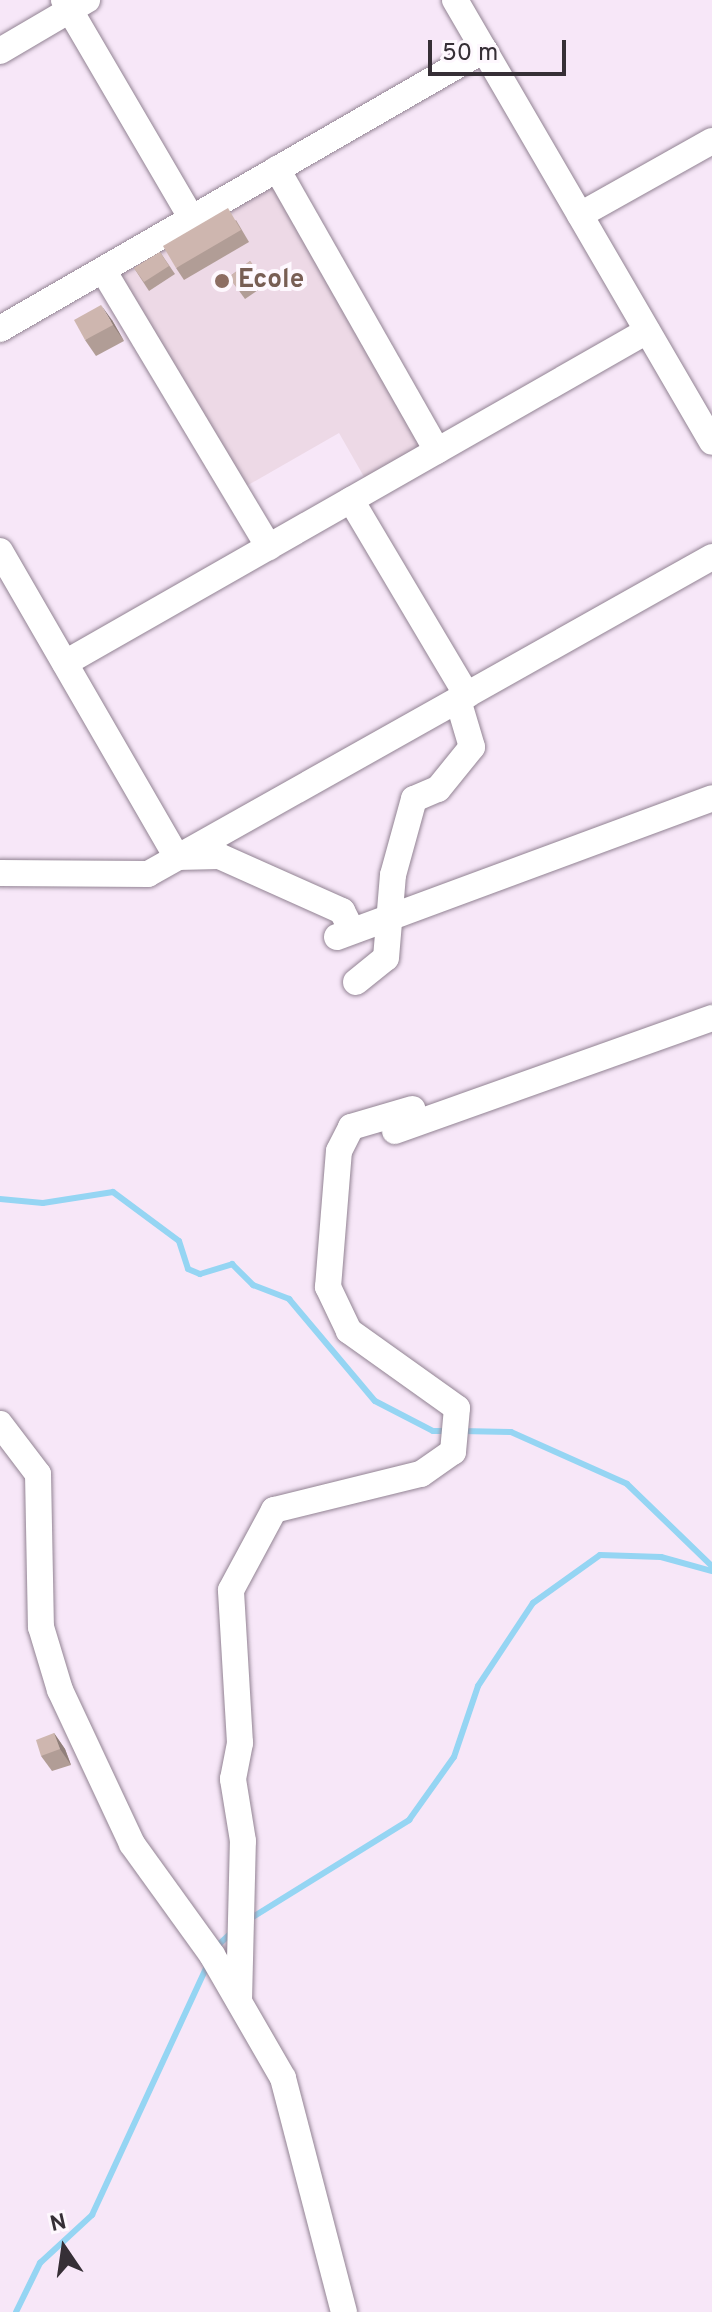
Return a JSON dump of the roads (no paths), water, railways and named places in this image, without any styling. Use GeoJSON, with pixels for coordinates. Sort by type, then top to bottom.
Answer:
{"type":"FeatureCollection","features":[{"type":"Feature","properties":{"kind":"street"},"geometry":{"type":"LineString","coordinates":[[455,0],[712,442]]}},
{"type":"Feature","properties":{"kind":"street"},"geometry":{"type":"LineString","coordinates":[[0,51],[73,3],[192,219]]}},
{"type":"Feature","properties":{"kind":"street"},"geometry":{"type":"LineString","coordinates":[[0,329],[484,50]]}},
{"type":"Feature","properties":{"kind":"street"},"geometry":{"type":"LineString","coordinates":[[580,215],[712,141]]}},
{"type":"Feature","properties":{"kind":"street"},"geometry":{"type":"LineString","coordinates":[[277,169],[437,451]]}},
{"type":"Feature","properties":{"kind":"street"},"geometry":{"type":"LineString","coordinates":[[103,270],[269,547]]}},
{"type":"Feature","properties":{"kind":"street"},"geometry":{"type":"LineString","coordinates":[[65,663],[647,331]]}},
{"type":"Feature","properties":{"kind":"street"},"geometry":{"type":"LineString","coordinates":[[351,500],[463,697],[472,747],[438,789],[414,799],[393,875],[386,958],[356,982]]}},
{"type":"Feature","properties":{"kind":"street"},"geometry":{"type":"LineString","coordinates":[[0,551],[177,857]]}},
{"type":"Feature","properties":{"kind":"street"},"geometry":{"type":"LineString","coordinates":[[0,873],[148,874],[712,557]]}},
{"type":"Feature","properties":{"kind":"street"},"geometry":{"type":"LineString","coordinates":[[177,857],[219,856],[342,911],[345,934],[712,798]]}},
{"type":"Feature","properties":{"kind":"street"},"geometry":{"type":"LineString","coordinates":[[334,1153],[712,1018]]}},
{"type":"Feature","properties":{"kind":"street"},"geometry":{"type":"LineString","coordinates":[[239,2001],[236,1576],[274,1510],[421,1474],[453,1452],[457,1408],[349,1331],[328,1287],[334,1153],[351,1127],[412,1109]]}},
{"type":"Feature","properties":{"kind":"street"},"geometry":{"type":"LineString","coordinates":[[0,1424],[38,1474],[41,1627],[60,1690],[132,1844],[239,2001],[295,2113],[344,2312]]}},
{"type":"Feature","properties":{"kind":"waterway"},"geometry":{"type":"LineString","coordinates":[[0,1199],[43,1203],[113,1192],[179,1241],[188,1269],[200,1274],[232,1264],[253,1285],[289,1299],[375,1401],[433,1431],[450,1431]]}},
{"type":"Feature","properties":{"kind":"waterway"},"geometry":{"type":"LineString","coordinates":[[461,1431],[511,1432],[627,1484],[712,1566]]}},
{"type":"Feature","properties":{"kind":"waterway"},"geometry":{"type":"LineString","coordinates":[[248,1920],[409,1820],[454,1757],[478,1686],[533,1603],[600,1555],[661,1557],[712,1571]]}},
{"type":"Feature","properties":{"kind":"waterway"},"geometry":{"type":"LineString","coordinates":[[215,1948],[233,1931]]}},
{"type":"Feature","properties":{"kind":"waterway"},"geometry":{"type":"LineString","coordinates":[[16,2312],[40,2263],[92,2215],[207,1966]]}},
{"type":"Feature","properties":{"kind":"place","name":"Ecole"},"geometry":{"type":"Point","coordinates":[222,281]}}]}
